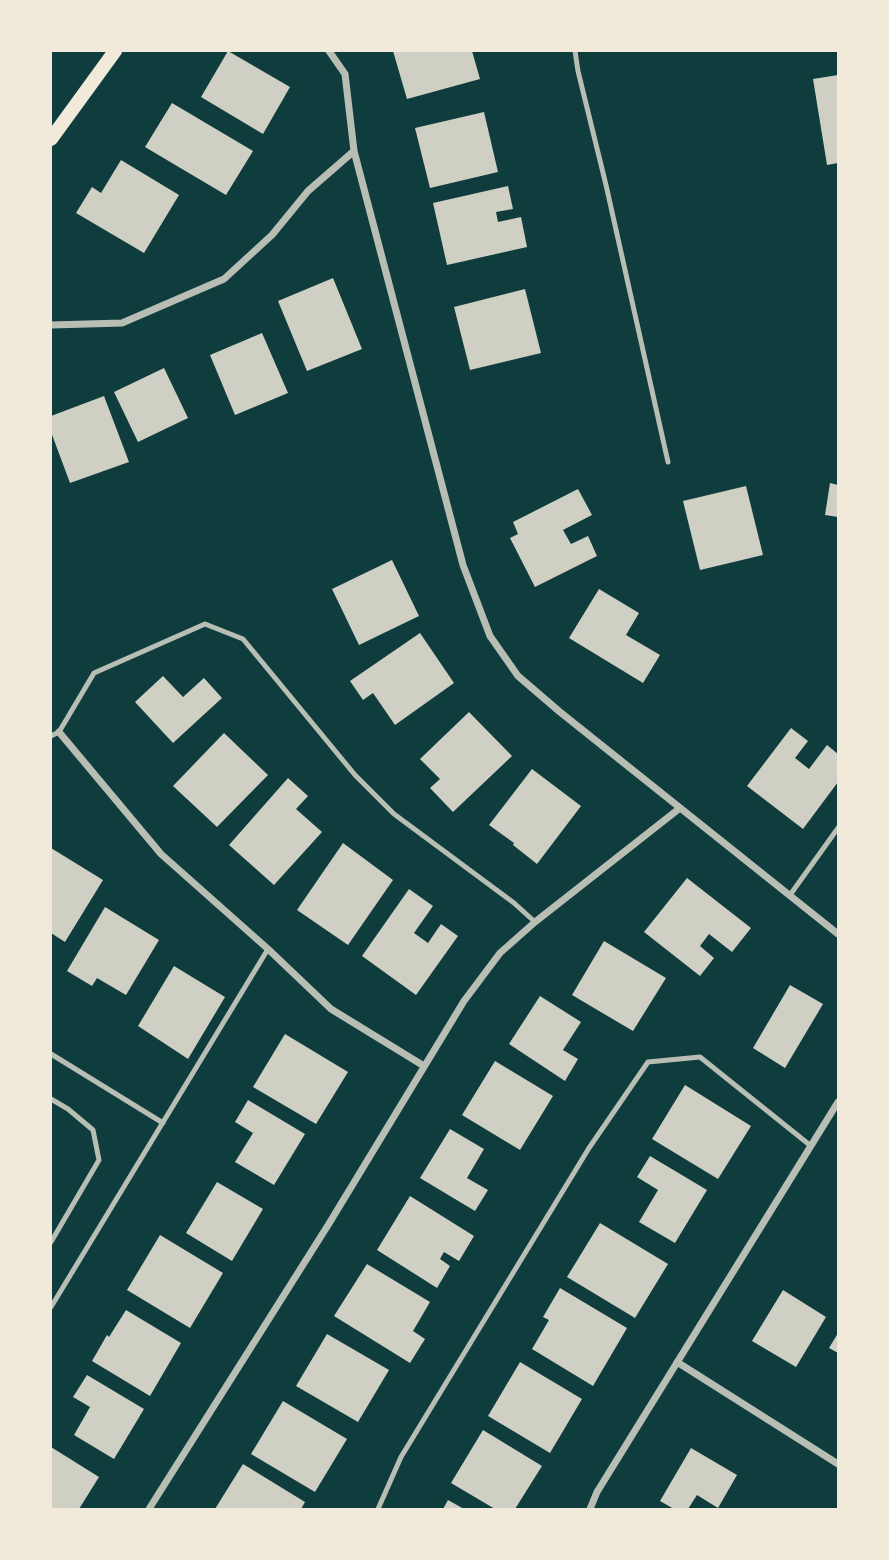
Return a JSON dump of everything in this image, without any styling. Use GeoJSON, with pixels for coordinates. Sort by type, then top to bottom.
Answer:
{"type":"FeatureCollection","features":[{"type":"Feature","properties":{"kind":"main road"},"geometry":{"type":"LineString","coordinates":[[51,139],[115,51]]}},
{"type":"Feature","properties":{"kind":"street"},"geometry":{"type":"LineString","coordinates":[[328,51],[345,74],[354,151],[463,565],[490,636],[518,676],[560,712],[838,934]]}},
{"type":"Feature","properties":{"kind":"street"},"geometry":{"type":"LineString","coordinates":[[51,326],[122,323],[224,279],[272,235],[308,191],[354,151]]}},
{"type":"Feature","properties":{"kind":"street"},"geometry":{"type":"LineString","coordinates":[[59,733],[161,854],[331,1009],[424,1066]]}},
{"type":"Feature","properties":{"kind":"street"},"geometry":{"type":"LineString","coordinates":[[149,1509],[330,1222],[464,1001],[500,953],[535,922],[680,808]]}},
{"type":"Feature","properties":{"kind":"street"},"geometry":{"type":"LineString","coordinates":[[590,1509],[597,1492],[838,1102]]}},
{"type":"Feature","properties":{"kind":"street"},"geometry":{"type":"LineString","coordinates":[[677,1362],[838,1464]]}},
{"type":"Feature","properties":{"kind":"lane"},"geometry":{"type":"LineString","coordinates":[[575,51],[668,462]]}},
{"type":"Feature","properties":{"kind":"lane"},"geometry":{"type":"LineString","coordinates":[[51,736],[59,733],[94,673],[205,624],[243,639],[355,775],[394,814],[514,903],[535,922]]}},
{"type":"Feature","properties":{"kind":"lane"},"geometry":{"type":"LineString","coordinates":[[790,895],[838,828]]}},
{"type":"Feature","properties":{"kind":"lane"},"geometry":{"type":"LineString","coordinates":[[51,1307],[268,949]]}},
{"type":"Feature","properties":{"kind":"lane"},"geometry":{"type":"LineString","coordinates":[[51,1054],[163,1123]]}},
{"type":"Feature","properties":{"kind":"lane"},"geometry":{"type":"LineString","coordinates":[[378,1509],[401,1457],[589,1148],[648,1062],[700,1057],[811,1146]]}},
{"type":"Feature","properties":{"kind":"lane"},"geometry":{"type":"LineString","coordinates":[[51,1099],[93,1130],[99,1160],[51,1242]]}},
{"type":"Feature","properties":{"kind":"building"},"geometry":{"type":"Polygon","coordinates":[[[228,51],[290,87],[263,134],[201,97],[228,51]]]}},
{"type":"Feature","properties":{"kind":"building"},"geometry":{"type":"Polygon","coordinates":[[[393,51],[472,51],[480,79],[407,99],[393,51]]]}},
{"type":"Feature","properties":{"kind":"building"},"geometry":{"type":"Polygon","coordinates":[[[838,75],[838,163],[827,165],[813,79],[838,75]]]}},
{"type":"Feature","properties":{"kind":"building"},"geometry":{"type":"Polygon","coordinates":[[[172,103],[253,151],[226,195],[145,147],[172,103]]]}},
{"type":"Feature","properties":{"kind":"building"},"geometry":{"type":"Polygon","coordinates":[[[484,112],[498,172],[430,188],[415,128],[484,112]]]}},
{"type":"Feature","properties":{"kind":"building"},"geometry":{"type":"Polygon","coordinates":[[[121,160],[179,195],[144,253],[76,213],[92,187],[101,193],[121,160]]]}},
{"type":"Feature","properties":{"kind":"building"},"geometry":{"type":"Polygon","coordinates":[[[508,186],[513,209],[496,212],[498,222],[521,217],[527,247],[447,265],[433,203],[508,186]]]}},
{"type":"Feature","properties":{"kind":"building"},"geometry":{"type":"Polygon","coordinates":[[[333,278],[362,349],[307,371],[278,301],[333,278]]]}},
{"type":"Feature","properties":{"kind":"building"},"geometry":{"type":"Polygon","coordinates":[[[525,289],[541,353],[470,370],[454,307],[525,289]]]}},
{"type":"Feature","properties":{"kind":"building"},"geometry":{"type":"Polygon","coordinates":[[[262,333],[288,393],[235,415],[210,355],[262,333]]]}},
{"type":"Feature","properties":{"kind":"building"},"geometry":{"type":"Polygon","coordinates":[[[164,368],[188,418],[138,442],[114,392],[164,368]]]}},
{"type":"Feature","properties":{"kind":"building"},"geometry":{"type":"Polygon","coordinates":[[[104,396],[129,462],[70,483],[51,432],[51,416],[104,396]]]}},
{"type":"Feature","properties":{"kind":"building"},"geometry":{"type":"Polygon","coordinates":[[[830,483],[838,485],[838,517],[825,515],[830,483]]]}},
{"type":"Feature","properties":{"kind":"building"},"geometry":{"type":"Polygon","coordinates":[[[746,486],[763,555],[700,570],[683,501],[746,486]]]}},
{"type":"Feature","properties":{"kind":"building"},"geometry":{"type":"Polygon","coordinates":[[[578,489],[592,515],[563,530],[571,544],[588,536],[597,556],[535,587],[510,538],[518,534],[513,522],[578,489]]]}},
{"type":"Feature","properties":{"kind":"building"},"geometry":{"type":"Polygon","coordinates":[[[392,560],[419,616],[359,645],[332,589],[392,560]]]}},
{"type":"Feature","properties":{"kind":"building"},"geometry":{"type":"Polygon","coordinates":[[[599,589],[639,613],[626,635],[660,655],[643,683],[569,638],[599,589]]]}},
{"type":"Feature","properties":{"kind":"building"},"geometry":{"type":"Polygon","coordinates":[[[420,633],[454,683],[395,725],[373,693],[363,700],[350,681],[420,633]]]}},
{"type":"Feature","properties":{"kind":"building"},"geometry":{"type":"Polygon","coordinates":[[[163,676],[183,697],[204,678],[222,698],[173,743],[135,702],[163,676]]]}},
{"type":"Feature","properties":{"kind":"building"},"geometry":{"type":"Polygon","coordinates":[[[469,712],[512,756],[453,812],[430,788],[440,779],[420,759],[469,712]]]}},
{"type":"Feature","properties":{"kind":"building"},"geometry":{"type":"Polygon","coordinates":[[[791,728],[808,741],[795,758],[809,769],[827,745],[838,754],[838,782],[803,829],[747,786],[791,728]]]}},
{"type":"Feature","properties":{"kind":"building"},"geometry":{"type":"Polygon","coordinates":[[[224,733],[268,775],[217,827],[173,786],[224,733]]]}},
{"type":"Feature","properties":{"kind":"building"},"geometry":{"type":"Polygon","coordinates":[[[532,769],[581,806],[537,864],[489,825],[532,769]]]}},
{"type":"Feature","properties":{"kind":"building"},"geometry":{"type":"Polygon","coordinates":[[[288,778],[308,796],[296,809],[322,832],[274,885],[229,845],[288,778]]]}},
{"type":"Feature","properties":{"kind":"building"},"geometry":{"type":"Polygon","coordinates":[[[343,843],[393,880],[348,945],[297,910],[343,843]]]}},
{"type":"Feature","properties":{"kind":"building"},"geometry":{"type":"Polygon","coordinates":[[[51,848],[103,880],[65,942],[51,933],[51,848]]]}},
{"type":"Feature","properties":{"kind":"building"},"geometry":{"type":"Polygon","coordinates":[[[687,878],[751,928],[732,952],[709,934],[700,946],[714,958],[700,976],[644,932],[687,878]]]}},
{"type":"Feature","properties":{"kind":"building"},"geometry":{"type":"Polygon","coordinates":[[[409,889],[433,906],[414,933],[428,943],[441,924],[458,936],[416,995],[362,956],[409,889]]]}},
{"type":"Feature","properties":{"kind":"building"},"geometry":{"type":"Polygon","coordinates":[[[105,907],[159,940],[126,995],[97,978],[92,986],[67,971],[105,907]]]}},
{"type":"Feature","properties":{"kind":"building"},"geometry":{"type":"Polygon","coordinates":[[[604,941],[666,978],[633,1031],[572,995],[604,941]]]}},
{"type":"Feature","properties":{"kind":"building"},"geometry":{"type":"Polygon","coordinates":[[[174,966],[225,997],[188,1059],[138,1026],[174,966]]]}},
{"type":"Feature","properties":{"kind":"building"},"geometry":{"type":"Polygon","coordinates":[[[790,985],[823,1004],[785,1068],[753,1048],[790,985]]]}},
{"type":"Feature","properties":{"kind":"building"},"geometry":{"type":"Polygon","coordinates":[[[540,996],[581,1022],[563,1050],[578,1059],[565,1081],[509,1044],[540,996]]]}},
{"type":"Feature","properties":{"kind":"building"},"geometry":{"type":"Polygon","coordinates":[[[285,1034],[348,1072],[316,1124],[253,1087],[285,1034]]]}},
{"type":"Feature","properties":{"kind":"building"},"geometry":{"type":"Polygon","coordinates":[[[495,1061],[553,1096],[520,1150],[462,1115],[495,1061]]]}},
{"type":"Feature","properties":{"kind":"building"},"geometry":{"type":"Polygon","coordinates":[[[685,1085],[751,1126],[718,1179],[652,1139],[685,1085]]]}},
{"type":"Feature","properties":{"kind":"building"},"geometry":{"type":"Polygon","coordinates":[[[248,1100],[305,1134],[274,1185],[235,1162],[253,1133],[235,1122],[248,1100]]]}},
{"type":"Feature","properties":{"kind":"building"},"geometry":{"type":"Polygon","coordinates":[[[450,1129],[484,1149],[467,1178],[488,1190],[475,1211],[420,1178],[450,1129]]]}},
{"type":"Feature","properties":{"kind":"building"},"geometry":{"type":"Polygon","coordinates":[[[650,1156],[707,1190],[675,1243],[639,1222],[658,1190],[637,1177],[650,1156]]]}},
{"type":"Feature","properties":{"kind":"building"},"geometry":{"type":"Polygon","coordinates":[[[217,1182],[263,1209],[232,1261],[186,1233],[217,1182]]]}},
{"type":"Feature","properties":{"kind":"building"},"geometry":{"type":"Polygon","coordinates":[[[410,1196],[474,1236],[459,1261],[444,1252],[440,1259],[450,1266],[437,1288],[377,1250],[410,1196]]]}},
{"type":"Feature","properties":{"kind":"building"},"geometry":{"type":"Polygon","coordinates":[[[600,1223],[668,1264],[635,1318],[567,1277],[600,1223]]]}},
{"type":"Feature","properties":{"kind":"building"},"geometry":{"type":"Polygon","coordinates":[[[160,1235],[223,1273],[190,1328],[127,1290],[160,1235]]]}},
{"type":"Feature","properties":{"kind":"building"},"geometry":{"type":"Polygon","coordinates":[[[367,1264],[430,1302],[413,1331],[425,1339],[410,1363],[334,1316],[367,1264]]]}},
{"type":"Feature","properties":{"kind":"building"},"geometry":{"type":"Polygon","coordinates":[[[560,1288],[627,1328],[593,1386],[532,1349],[549,1320],[543,1317],[560,1288]]]}},
{"type":"Feature","properties":{"kind":"building"},"geometry":{"type":"Polygon","coordinates":[[[783,1290],[826,1317],[796,1367],[752,1341],[783,1290]]]}},
{"type":"Feature","properties":{"kind":"building"},"geometry":{"type":"Polygon","coordinates":[[[126,1310],[181,1343],[150,1396],[92,1361],[126,1310]]]}},
{"type":"Feature","properties":{"kind":"building"},"geometry":{"type":"Polygon","coordinates":[[[838,1333],[838,1353],[829,1348],[838,1333]]]}},
{"type":"Feature","properties":{"kind":"building"},"geometry":{"type":"Polygon","coordinates":[[[327,1334],[389,1370],[358,1422],[296,1386],[327,1334]]]}},
{"type":"Feature","properties":{"kind":"building"},"geometry":{"type":"Polygon","coordinates":[[[520,1362],[582,1399],[550,1453],[488,1416],[520,1362]]]}},
{"type":"Feature","properties":{"kind":"building"},"geometry":{"type":"Polygon","coordinates":[[[87,1375],[144,1409],[114,1459],[74,1435],[90,1407],[73,1397],[87,1375]]]}},
{"type":"Feature","properties":{"kind":"building"},"geometry":{"type":"Polygon","coordinates":[[[283,1401],[347,1439],[315,1492],[251,1454],[283,1401]]]}},
{"type":"Feature","properties":{"kind":"building"},"geometry":{"type":"Polygon","coordinates":[[[483,1430],[542,1466],[515,1509],[495,1509],[451,1483],[483,1430]]]}},
{"type":"Feature","properties":{"kind":"building"},"geometry":{"type":"Polygon","coordinates":[[[51,1447],[99,1477],[79,1509],[51,1509],[51,1447]]]}},
{"type":"Feature","properties":{"kind":"building"},"geometry":{"type":"Polygon","coordinates":[[[691,1448],[737,1475],[718,1508],[697,1495],[688,1509],[674,1509],[660,1501],[691,1448]]]}},
{"type":"Feature","properties":{"kind":"building"},"geometry":{"type":"Polygon","coordinates":[[[243,1464],[305,1502],[301,1509],[215,1509],[243,1464]]]}},
{"type":"Feature","properties":{"kind":"building"},"geometry":{"type":"Polygon","coordinates":[[[448,1500],[464,1509],[443,1509],[448,1500]]]}}]}
